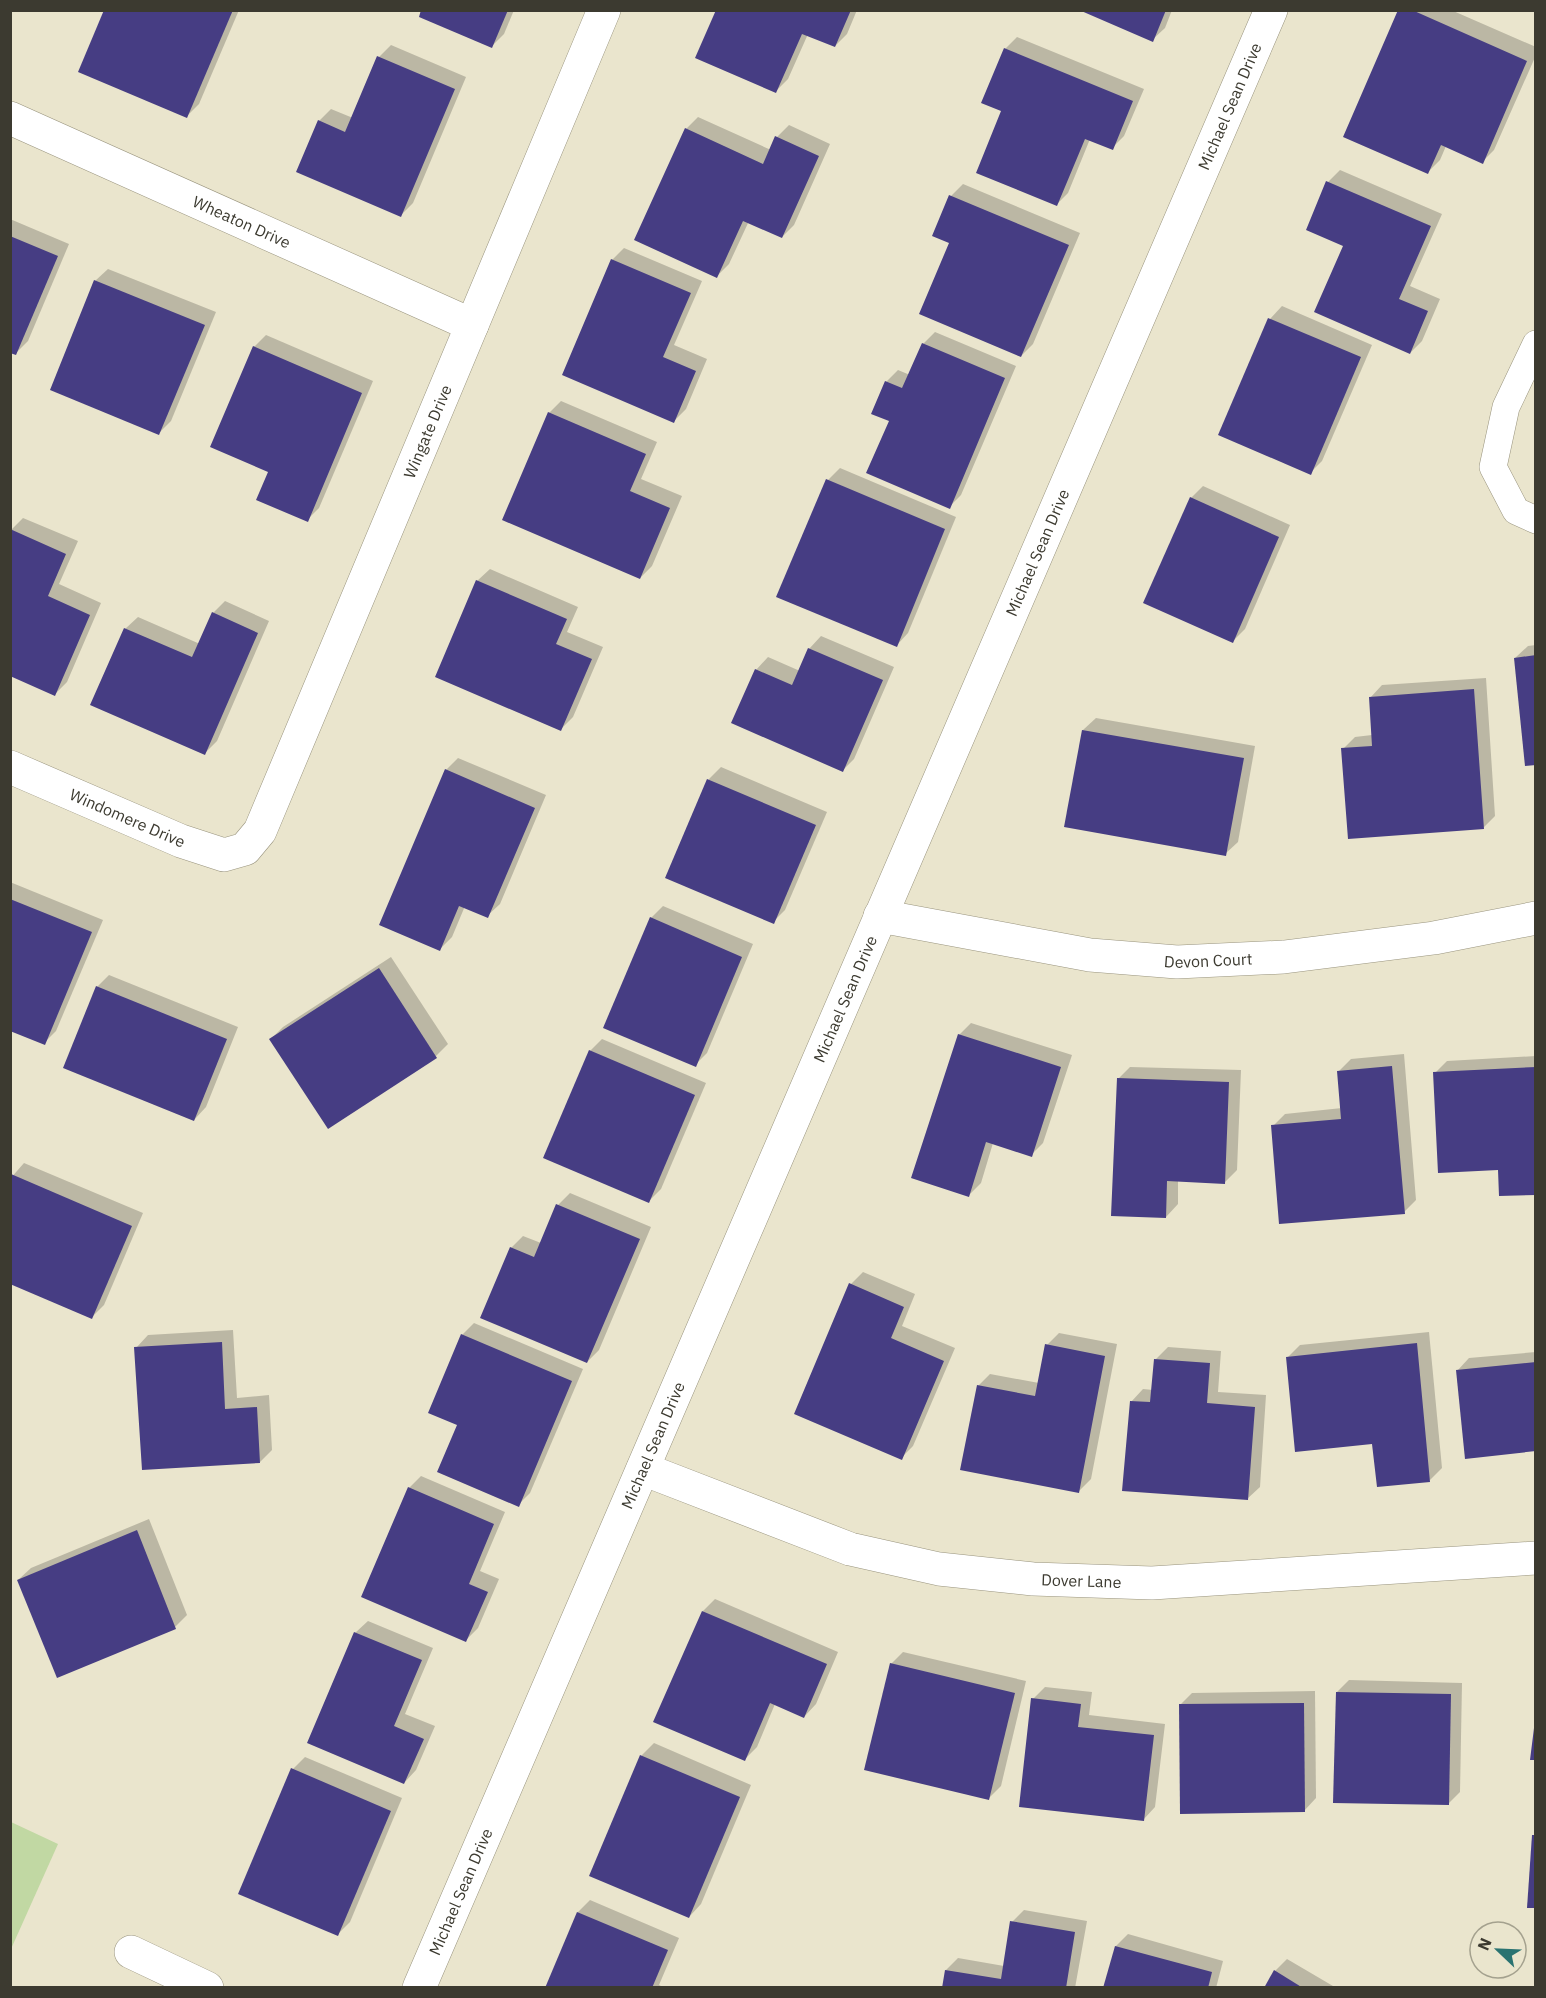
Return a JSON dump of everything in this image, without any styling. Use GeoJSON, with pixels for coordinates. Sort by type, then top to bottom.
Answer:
{"type":"FeatureCollection","features":[{"type":"Feature","properties":{"kind":"street","name":"Wingate Drive"},"geometry":{"type":"LineString","coordinates":[[245,849],[260,831],[604,10]]}},
{"type":"Feature","properties":{"kind":"street","name":"Michael Sean Drive"},"geometry":{"type":"LineString","coordinates":[[419,1988],[1271,10]]}},
{"type":"Feature","properties":{"kind":"street","name":"Wheaton Drive"},"geometry":{"type":"LineString","coordinates":[[10,118],[472,325]]}},
{"type":"Feature","properties":{"kind":"street","name":"Windomere Drive"},"geometry":{"type":"LineString","coordinates":[[10,767],[181,841],[224,855],[245,849]]}},
{"type":"Feature","properties":{"kind":"street","name":"Devon Court"},"geometry":{"type":"LineString","coordinates":[[880,916],[1090,955],[1177,962],[1284,957],[1434,938],[1536,918]]}},
{"type":"Feature","properties":{"kind":"street","name":"Dover Lane"},"geometry":{"type":"LineString","coordinates":[[643,1469],[850,1549],[939,1569],[1033,1579],[1152,1583],[1536,1558]]}},
{"type":"Feature","properties":{"kind":"street"},"geometry":{"type":"LineString","coordinates":[[131,1952],[207,1988]]}},
{"type":"Feature","properties":{"kind":"lane"},"geometry":{"type":"LineString","coordinates":[[1536,344],[1506,407],[1492,467],[1516,511],[1536,520]]}},
{"type":"Feature","properties":{"kind":"green space"},"geometry":{"type":"Polygon","coordinates":[[[11,1822],[58,1844],[11,1949],[11,1822]]]}},
{"type":"Feature","properties":{"kind":"building"},"geometry":{"type":"Polygon","coordinates":[[[104,10],[233,10],[187,118],[78,72],[104,10]]]}},
{"type":"Feature","properties":{"kind":"building"},"geometry":{"type":"Polygon","coordinates":[[[421,10],[508,10],[492,48],[419,17],[421,10]]]}},
{"type":"Feature","properties":{"kind":"building"},"geometry":{"type":"Polygon","coordinates":[[[716,10],[851,10],[835,47],[802,34],[776,93],[695,58],[716,10]]]}},
{"type":"Feature","properties":{"kind":"building"},"geometry":{"type":"Polygon","coordinates":[[[1079,10],[1166,10],[1153,42],[1079,10]]]}},
{"type":"Feature","properties":{"kind":"building"},"geometry":{"type":"Polygon","coordinates":[[[1398,10],[1412,10],[1527,61],[1483,164],[1441,145],[1428,174],[1343,137],[1398,10]]]}},
{"type":"Feature","properties":{"kind":"building"},"geometry":{"type":"Polygon","coordinates":[[[1004,48],[1133,101],[1113,150],[1085,139],[1057,206],[976,173],[1001,111],[981,103],[1004,48]]]}},
{"type":"Feature","properties":{"kind":"building"},"geometry":{"type":"Polygon","coordinates":[[[377,56],[455,89],[401,217],[296,172],[318,120],[345,132],[377,56]]]}},
{"type":"Feature","properties":{"kind":"building"},"geometry":{"type":"Polygon","coordinates":[[[685,128],[763,164],[775,136],[819,156],[782,238],[743,221],[717,278],[634,240],[685,128]]]}},
{"type":"Feature","properties":{"kind":"building"},"geometry":{"type":"Polygon","coordinates":[[[1326,181],[1431,226],[1399,299],[1428,311],[1410,354],[1314,312],[1343,246],[1306,230],[1326,181]]]}},
{"type":"Feature","properties":{"kind":"building"},"geometry":{"type":"Polygon","coordinates":[[[949,195],[1069,245],[1021,357],[919,314],[949,243],[932,236],[949,195]]]}},
{"type":"Feature","properties":{"kind":"building"},"geometry":{"type":"Polygon","coordinates":[[[10,236],[58,256],[16,355],[10,353],[10,236]]]}},
{"type":"Feature","properties":{"kind":"building"},"geometry":{"type":"Polygon","coordinates":[[[611,259],[691,293],[663,357],[696,371],[674,423],[562,375],[611,259]]]}},
{"type":"Feature","properties":{"kind":"building"},"geometry":{"type":"Polygon","coordinates":[[[94,280],[205,325],[159,435],[50,390],[94,280]]]}},
{"type":"Feature","properties":{"kind":"building"},"geometry":{"type":"Polygon","coordinates":[[[1268,318],[1361,357],[1311,475],[1218,435],[1268,318]]]}},
{"type":"Feature","properties":{"kind":"building"},"geometry":{"type":"Polygon","coordinates":[[[922,343],[1005,378],[950,509],[866,473],[889,421],[871,414],[885,381],[902,388],[922,343]]]}},
{"type":"Feature","properties":{"kind":"building"},"geometry":{"type":"Polygon","coordinates":[[[253,346],[362,393],[308,522],[256,500],[268,472],[210,447],[253,346]]]}},
{"type":"Feature","properties":{"kind":"building"},"geometry":{"type":"Polygon","coordinates":[[[548,412],[646,454],[630,491],[670,508],[640,579],[502,520],[548,412]]]}},
{"type":"Feature","properties":{"kind":"building"},"geometry":{"type":"Polygon","coordinates":[[[826,479],[945,529],[897,647],[776,597],[826,479]]]}},
{"type":"Feature","properties":{"kind":"building"},"geometry":{"type":"Polygon","coordinates":[[[1190,497],[1279,537],[1233,643],[1143,603],[1190,497]]]}},
{"type":"Feature","properties":{"kind":"building"},"geometry":{"type":"Polygon","coordinates":[[[10,529],[66,554],[48,596],[90,615],[55,696],[10,676],[10,529]]]}},
{"type":"Feature","properties":{"kind":"building"},"geometry":{"type":"Polygon","coordinates":[[[476,580],[567,619],[556,644],[592,659],[561,731],[435,677],[476,580]]]}},
{"type":"Feature","properties":{"kind":"building"},"geometry":{"type":"Polygon","coordinates":[[[212,612],[258,633],[205,755],[90,705],[124,628],[192,657],[212,612]]]}},
{"type":"Feature","properties":{"kind":"building"},"geometry":{"type":"Polygon","coordinates":[[[808,648],[883,680],[843,772],[731,723],[755,669],[792,685],[808,648]]]}},
{"type":"Feature","properties":{"kind":"building"},"geometry":{"type":"Polygon","coordinates":[[[1536,655],[1536,765],[1525,766],[1514,658],[1536,655]]]}},
{"type":"Feature","properties":{"kind":"building"},"geometry":{"type":"Polygon","coordinates":[[[1474,689],[1484,829],[1348,839],[1341,748],[1372,746],[1369,697],[1474,689]]]}},
{"type":"Feature","properties":{"kind":"building"},"geometry":{"type":"Polygon","coordinates":[[[1082,730],[1244,758],[1226,856],[1064,827],[1082,730]]]}},
{"type":"Feature","properties":{"kind":"building"},"geometry":{"type":"Polygon","coordinates":[[[445,769],[535,808],[488,918],[459,906],[440,951],[379,925],[445,769]]]}},
{"type":"Feature","properties":{"kind":"building"},"geometry":{"type":"Polygon","coordinates":[[[707,779],[816,825],[774,924],[665,878],[707,779]]]}},
{"type":"Feature","properties":{"kind":"building"},"geometry":{"type":"Polygon","coordinates":[[[10,899],[92,932],[45,1045],[10,1031],[10,899]]]}},
{"type":"Feature","properties":{"kind":"building"},"geometry":{"type":"Polygon","coordinates":[[[650,917],[742,957],[696,1067],[603,1028],[650,917]]]}},
{"type":"Feature","properties":{"kind":"building"},"geometry":{"type":"Polygon","coordinates":[[[379,968],[437,1058],[328,1129],[269,1039],[379,968]]]}},
{"type":"Feature","properties":{"kind":"building"},"geometry":{"type":"Polygon","coordinates":[[[96,986],[227,1039],[194,1121],[63,1068],[96,986]]]}},
{"type":"Feature","properties":{"kind":"building"},"geometry":{"type":"Polygon","coordinates":[[[958,1034],[1061,1067],[1032,1157],[986,1142],[969,1197],[911,1178],[958,1034]]]}},
{"type":"Feature","properties":{"kind":"building"},"geometry":{"type":"Polygon","coordinates":[[[589,1050],[695,1095],[649,1203],[543,1158],[589,1050]]]}},
{"type":"Feature","properties":{"kind":"building"},"geometry":{"type":"Polygon","coordinates":[[[1392,1066],[1405,1214],[1279,1224],[1271,1125],[1341,1119],[1337,1071],[1392,1066]]]}},
{"type":"Feature","properties":{"kind":"building"},"geometry":{"type":"Polygon","coordinates":[[[1536,1067],[1536,1195],[1499,1196],[1498,1170],[1438,1173],[1433,1072],[1536,1067]]]}},
{"type":"Feature","properties":{"kind":"building"},"geometry":{"type":"Polygon","coordinates":[[[1117,1078],[1229,1082],[1225,1184],[1167,1181],[1166,1218],[1111,1216],[1117,1078]]]}},
{"type":"Feature","properties":{"kind":"building"},"geometry":{"type":"Polygon","coordinates":[[[11,1174],[132,1226],[92,1319],[10,1284],[11,1174]]]}},
{"type":"Feature","properties":{"kind":"building"},"geometry":{"type":"Polygon","coordinates":[[[556,1204],[640,1239],[587,1363],[480,1318],[510,1247],[534,1257],[556,1204]]]}},
{"type":"Feature","properties":{"kind":"building"},"geometry":{"type":"Polygon","coordinates":[[[849,1283],[904,1307],[891,1338],[944,1361],[902,1460],[794,1414],[849,1283]]]}},
{"type":"Feature","properties":{"kind":"building"},"geometry":{"type":"Polygon","coordinates":[[[461,1334],[572,1381],[519,1507],[437,1472],[457,1425],[428,1413],[461,1334]]]}},
{"type":"Feature","properties":{"kind":"building"},"geometry":{"type":"Polygon","coordinates":[[[222,1342],[225,1409],[257,1407],[260,1463],[142,1470],[134,1347],[222,1342]]]}},
{"type":"Feature","properties":{"kind":"building"},"geometry":{"type":"Polygon","coordinates":[[[1417,1343],[1430,1482],[1377,1487],[1372,1444],[1295,1452],[1286,1357],[1417,1343]]]}},
{"type":"Feature","properties":{"kind":"building"},"geometry":{"type":"Polygon","coordinates":[[[1045,1344],[1105,1356],[1079,1493],[960,1470],[977,1385],[1035,1396],[1045,1344]]]}},
{"type":"Feature","properties":{"kind":"building"},"geometry":{"type":"Polygon","coordinates":[[[1154,1359],[1210,1363],[1207,1403],[1255,1407],[1248,1500],[1122,1491],[1130,1401],[1150,1402],[1154,1359]]]}},
{"type":"Feature","properties":{"kind":"building"},"geometry":{"type":"Polygon","coordinates":[[[1536,1362],[1536,1451],[1465,1459],[1456,1370],[1536,1362]]]}},
{"type":"Feature","properties":{"kind":"building"},"geometry":{"type":"Polygon","coordinates":[[[408,1487],[494,1524],[469,1584],[488,1592],[466,1642],[361,1597],[408,1487]]]}},
{"type":"Feature","properties":{"kind":"building"},"geometry":{"type":"Polygon","coordinates":[[[137,1530],[176,1629],[57,1678],[17,1580],[137,1530]]]}},
{"type":"Feature","properties":{"kind":"building"},"geometry":{"type":"Polygon","coordinates":[[[702,1611],[827,1664],[804,1718],[770,1703],[745,1761],[653,1722],[702,1611]]]}},
{"type":"Feature","properties":{"kind":"building"},"geometry":{"type":"Polygon","coordinates":[[[354,1632],[422,1660],[394,1726],[424,1739],[404,1784],[307,1743],[354,1632]]]}},
{"type":"Feature","properties":{"kind":"building"},"geometry":{"type":"Polygon","coordinates":[[[890,1663],[1015,1693],[989,1800],[864,1770],[890,1663]]]}},
{"type":"Feature","properties":{"kind":"building"},"geometry":{"type":"Polygon","coordinates":[[[1336,1692],[1451,1694],[1449,1805],[1333,1803],[1336,1692]]]}},
{"type":"Feature","properties":{"kind":"building"},"geometry":{"type":"Polygon","coordinates":[[[1031,1698],[1081,1704],[1078,1727],[1154,1735],[1144,1821],[1019,1807],[1031,1698]]]}},
{"type":"Feature","properties":{"kind":"building"},"geometry":{"type":"Polygon","coordinates":[[[1304,1703],[1305,1812],[1180,1814],[1179,1704],[1304,1703]]]}},
{"type":"Feature","properties":{"kind":"building"},"geometry":{"type":"Polygon","coordinates":[[[1534,1728],[1536,1728],[1536,1760],[1530,1760],[1534,1728]]]}},
{"type":"Feature","properties":{"kind":"building"},"geometry":{"type":"Polygon","coordinates":[[[640,1755],[740,1797],[689,1918],[589,1876],[640,1755]]]}},
{"type":"Feature","properties":{"kind":"building"},"geometry":{"type":"Polygon","coordinates":[[[291,1768],[391,1811],[338,1936],[238,1894],[291,1768]]]}},
{"type":"Feature","properties":{"kind":"building"},"geometry":{"type":"Polygon","coordinates":[[[1532,1835],[1536,1835],[1536,1908],[1527,1908],[1532,1835]]]}},
{"type":"Feature","properties":{"kind":"building"},"geometry":{"type":"Polygon","coordinates":[[[577,1912],[668,1950],[652,1988],[545,1988],[577,1912]]]}},
{"type":"Feature","properties":{"kind":"building"},"geometry":{"type":"Polygon","coordinates":[[[1010,1921],[1075,1932],[1066,1988],[942,1988],[945,1970],[1001,1979],[1010,1921]]]}},
{"type":"Feature","properties":{"kind":"building"},"geometry":{"type":"Polygon","coordinates":[[[1115,1946],[1212,1972],[1208,1988],[1103,1988],[1115,1946]]]}},
{"type":"Feature","properties":{"kind":"building"},"geometry":{"type":"Polygon","coordinates":[[[1274,1970],[1303,1988],[1264,1988],[1274,1970]]]}}]}
